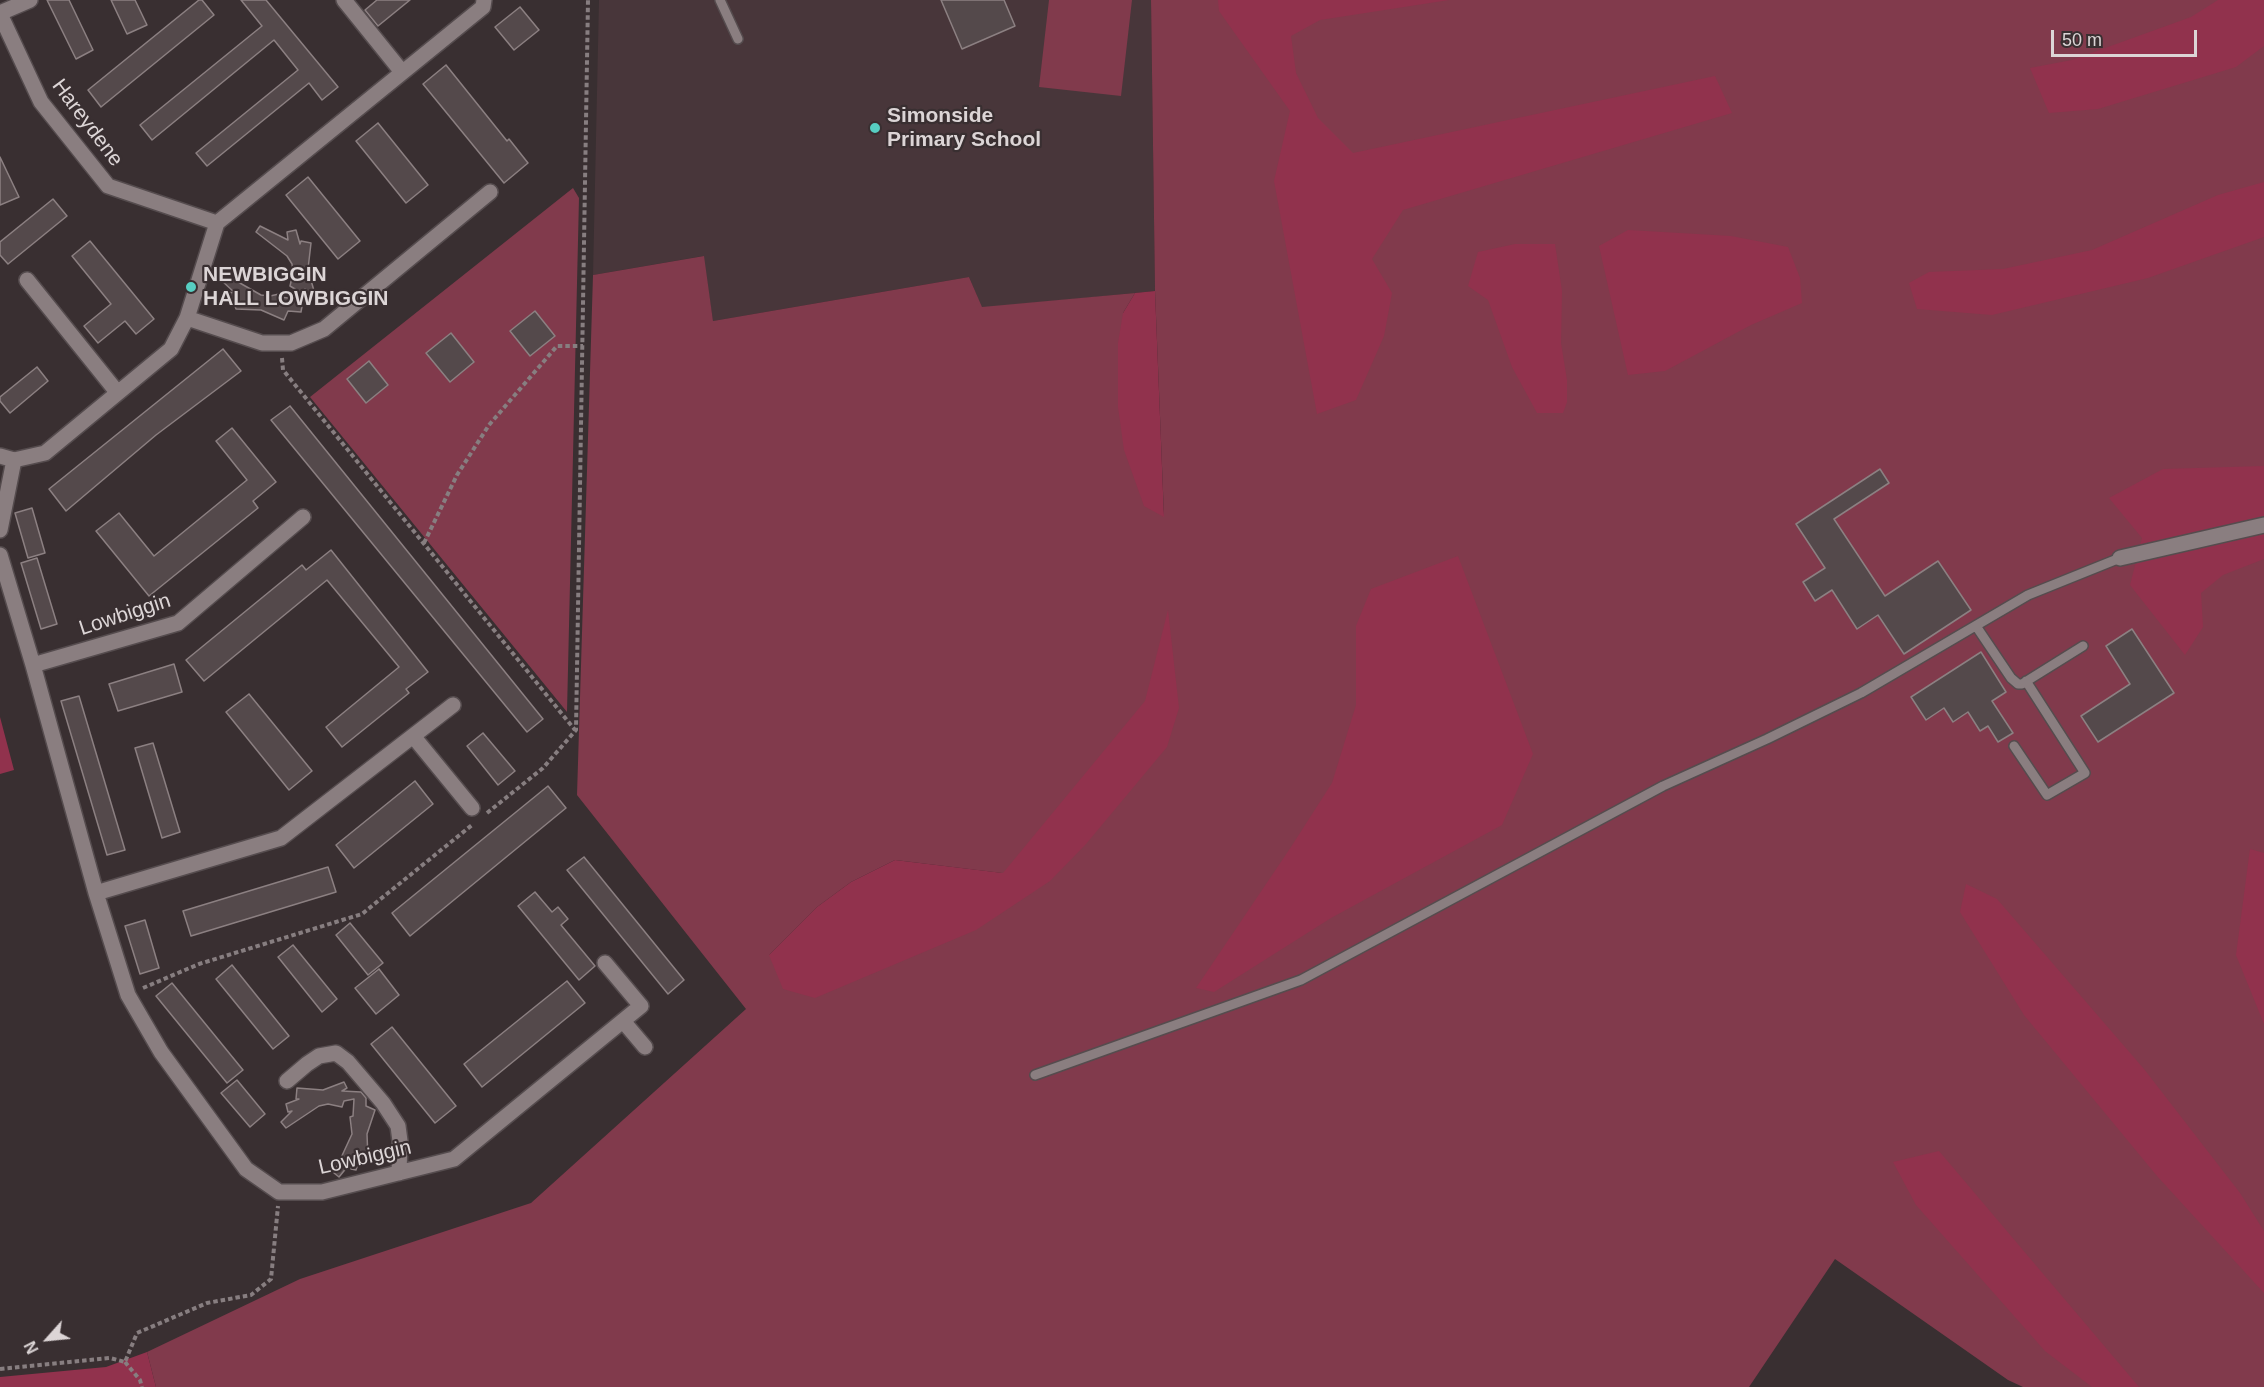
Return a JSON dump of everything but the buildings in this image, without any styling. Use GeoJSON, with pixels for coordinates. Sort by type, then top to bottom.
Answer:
{"type":"FeatureCollection","features":[{"type":"Feature","properties":{"kind":"street","name":"Hareydene"},"geometry":{"type":"LineString","coordinates":[[30,0],[0,14],[41,102],[108,186],[217,223]]}},
{"type":"Feature","properties":{"kind":"street"},"geometry":{"type":"LineString","coordinates":[[344,0],[402,72]]}},
{"type":"Feature","properties":{"kind":"street"},"geometry":{"type":"LineString","coordinates":[[0,530],[7,458],[45,453],[171,349],[187,318],[217,223],[483,7],[484,0]]}},
{"type":"Feature","properties":{"kind":"street"},"geometry":{"type":"LineString","coordinates":[[187,318],[262,343],[291,343],[324,329],[490,192]]}},
{"type":"Feature","properties":{"kind":"street"},"geometry":{"type":"LineString","coordinates":[[27,280],[117,392]]}},
{"type":"Feature","properties":{"kind":"street","name":"Lowbiggin"},"geometry":{"type":"LineString","coordinates":[[33,665],[178,623],[303,517]]}},
{"type":"Feature","properties":{"kind":"street"},"geometry":{"type":"LineString","coordinates":[[2120,558],[2264,525]]}},
{"type":"Feature","properties":{"kind":"street"},"geometry":{"type":"LineString","coordinates":[[0,555],[96,893],[128,994],[161,1052],[246,1169],[279,1192]]}},
{"type":"Feature","properties":{"kind":"street"},"geometry":{"type":"LineString","coordinates":[[96,893],[281,838],[453,705]]}},
{"type":"Feature","properties":{"kind":"street"},"geometry":{"type":"LineString","coordinates":[[413,736],[472,808]]}},
{"type":"Feature","properties":{"kind":"street","name":"Lowbiggin"},"geometry":{"type":"LineString","coordinates":[[279,1192],[322,1192],[454,1159],[641,1006],[605,963]]}},
{"type":"Feature","properties":{"kind":"street"},"geometry":{"type":"LineString","coordinates":[[623,1021],[645,1047]]}},
{"type":"Feature","properties":{"kind":"street"},"geometry":{"type":"LineString","coordinates":[[287,1081],[320,1056],[336,1053],[348,1062],[383,1103],[398,1126],[399,1173]]}},
{"type":"Feature","properties":{"kind":"lane"},"geometry":{"type":"LineString","coordinates":[[720,0],[738,39]]}},
{"type":"Feature","properties":{"kind":"lane"},"geometry":{"type":"LineString","coordinates":[[1035,1075],[1301,980],[1663,786],[1861,693],[2028,596],[2120,558]]}},
{"type":"Feature","properties":{"kind":"lane"},"geometry":{"type":"LineString","coordinates":[[1976,626],[2014,682],[2022,684],[2083,646]]}},
{"type":"Feature","properties":{"kind":"lane"},"geometry":{"type":"LineString","coordinates":[[2014,746],[2047,795],[2085,773],[2026,681]]}},
{"type":"Feature","properties":{"kind":"path"},"geometry":{"type":"LineString","coordinates":[[128,994],[199,964],[362,914],[543,768],[576,730],[588,0]]}},
{"type":"Feature","properties":{"kind":"path"},"geometry":{"type":"LineString","coordinates":[[281,343],[283,370],[576,730]]}},
{"type":"Feature","properties":{"kind":"path"},"geometry":{"type":"LineString","coordinates":[[424,543],[457,475],[489,425],[557,346],[583,346]]}},
{"type":"Feature","properties":{"kind":"path"},"geometry":{"type":"LineString","coordinates":[[125,1362],[136,1333],[207,1303],[251,1295],[272,1279],[279,1192]]}},
{"type":"Feature","properties":{"kind":"path"},"geometry":{"type":"LineString","coordinates":[[0,1369],[110,1358],[125,1362],[140,1380],[142,1387]]}},
{"type":"Feature","properties":{"kind":"shaded area","name":"Simonside Primary School"},"geometry":{"type":"Polygon","coordinates":[[[599,0],[1151,0],[1155,291],[982,308],[969,277],[713,321],[703,256],[593,275],[599,0]]]}},
{"type":"Feature","properties":{"kind":"shaded area"},"geometry":{"type":"Polygon","coordinates":[[[1049,0],[1132,0],[1121,96],[1039,87],[1049,0]]]}},
{"type":"Feature","properties":{"kind":"shaded area"},"geometry":{"type":"Polygon","coordinates":[[[1151,0],[2264,0],[2264,1387],[2023,1387],[2008,1380],[1835,1259],[1749,1387],[156,1387],[147,1352],[300,1279],[531,1203],[746,1009],[577,795],[593,275],[704,256],[713,321],[969,277],[982,307],[1135,293],[1123,313],[1164,516],[1155,291],[1151,0]],[[895,860],[851,882],[817,907],[769,955],[1002,873],[895,860]]]}},
{"type":"Feature","properties":{"kind":"shaded area"},"geometry":{"type":"Polygon","coordinates":[[[1218,0],[1449,0],[1320,20],[1291,36],[1296,73],[1318,118],[1353,153],[1715,76],[1732,113],[1403,210],[1372,259],[1392,293],[1384,336],[1356,400],[1317,414],[1274,181],[1290,111],[1219,11],[1218,0]]]}},
{"type":"Feature","properties":{"kind":"shaded area"},"geometry":{"type":"Polygon","coordinates":[[[2218,0],[2264,0],[2264,46],[2236,67],[2098,109],[2049,113],[2030,68],[2072,60],[2191,17],[2218,0]]]}},
{"type":"Feature","properties":{"kind":"shaded area"},"geometry":{"type":"Polygon","coordinates":[[[2264,182],[2264,237],[2148,278],[1992,315],[1917,309],[1909,283],[1929,272],[2003,269],[2092,250],[2218,195],[2264,182]]]}},
{"type":"Feature","properties":{"kind":"shaded area"},"geometry":{"type":"Polygon","coordinates":[[[573,188],[579,198],[567,712],[310,397],[573,188]]]}},
{"type":"Feature","properties":{"kind":"shaded area"},"geometry":{"type":"Polygon","coordinates":[[[1628,230],[1731,236],[1788,247],[1800,278],[1802,303],[1751,325],[1665,371],[1628,375],[1599,246],[1628,230]]]}},
{"type":"Feature","properties":{"kind":"shaded area"},"geometry":{"type":"Polygon","coordinates":[[[1515,244],[1555,244],[1562,291],[1561,343],[1567,380],[1567,402],[1563,413],[1537,413],[1512,367],[1488,300],[1468,286],[1478,252],[1515,244]]]}},
{"type":"Feature","properties":{"kind":"shaded area"},"geometry":{"type":"Polygon","coordinates":[[[1155,291],[1164,517],[1144,506],[1124,450],[1118,407],[1118,343],[1123,313],[1135,293],[1155,291]]]}},
{"type":"Feature","properties":{"kind":"shaded area"},"geometry":{"type":"Polygon","coordinates":[[[2264,466],[2264,559],[2223,575],[2201,593],[2203,627],[2185,655],[2130,585],[2142,538],[2109,498],[2163,469],[2264,466]]]}},
{"type":"Feature","properties":{"kind":"shaded area"},"geometry":{"type":"Polygon","coordinates":[[[1458,556],[1533,754],[1502,825],[1331,918],[1214,992],[1196,988],[1332,783],[1356,705],[1356,626],[1371,589],[1458,556]]]}},
{"type":"Feature","properties":{"kind":"shaded area"},"geometry":{"type":"Polygon","coordinates":[[[1168,610],[1179,708],[1167,747],[1086,844],[1050,881],[976,930],[815,998],[783,989],[769,955],[817,907],[851,882],[895,860],[1003,873],[1145,701],[1168,610]]]}},
{"type":"Feature","properties":{"kind":"shaded area"},"geometry":{"type":"Polygon","coordinates":[[[0,717],[14,770],[0,774],[0,717]]]}},
{"type":"Feature","properties":{"kind":"shaded area"},"geometry":{"type":"Polygon","coordinates":[[[2250,849],[2264,853],[2264,1024],[2236,955],[2250,849]]]}},
{"type":"Feature","properties":{"kind":"shaded area"},"geometry":{"type":"Polygon","coordinates":[[[1966,884],[1997,899],[2144,1069],[2240,1193],[2264,1231],[2264,1293],[2157,1176],[2024,1015],[1960,912],[1966,884]]]}},
{"type":"Feature","properties":{"kind":"shaded area"},"geometry":{"type":"Polygon","coordinates":[[[1939,1151],[2139,1387],[2092,1387],[2045,1351],[1916,1205],[1893,1162],[1939,1151]]]}},
{"type":"Feature","properties":{"kind":"shaded area"},"geometry":{"type":"Polygon","coordinates":[[[147,1352],[156,1387],[0,1387],[0,1377],[106,1367],[147,1352]]]}},
{"type":"Feature","properties":{"kind":"place","name":"Simonside Primary School"},"geometry":{"type":"Point","coordinates":[875,128]}},
{"type":"Feature","properties":{"kind":"place","name":"NEWBIGGIN HALL LOWBIGGIN"},"geometry":{"type":"Point","coordinates":[191,287]}}]}
